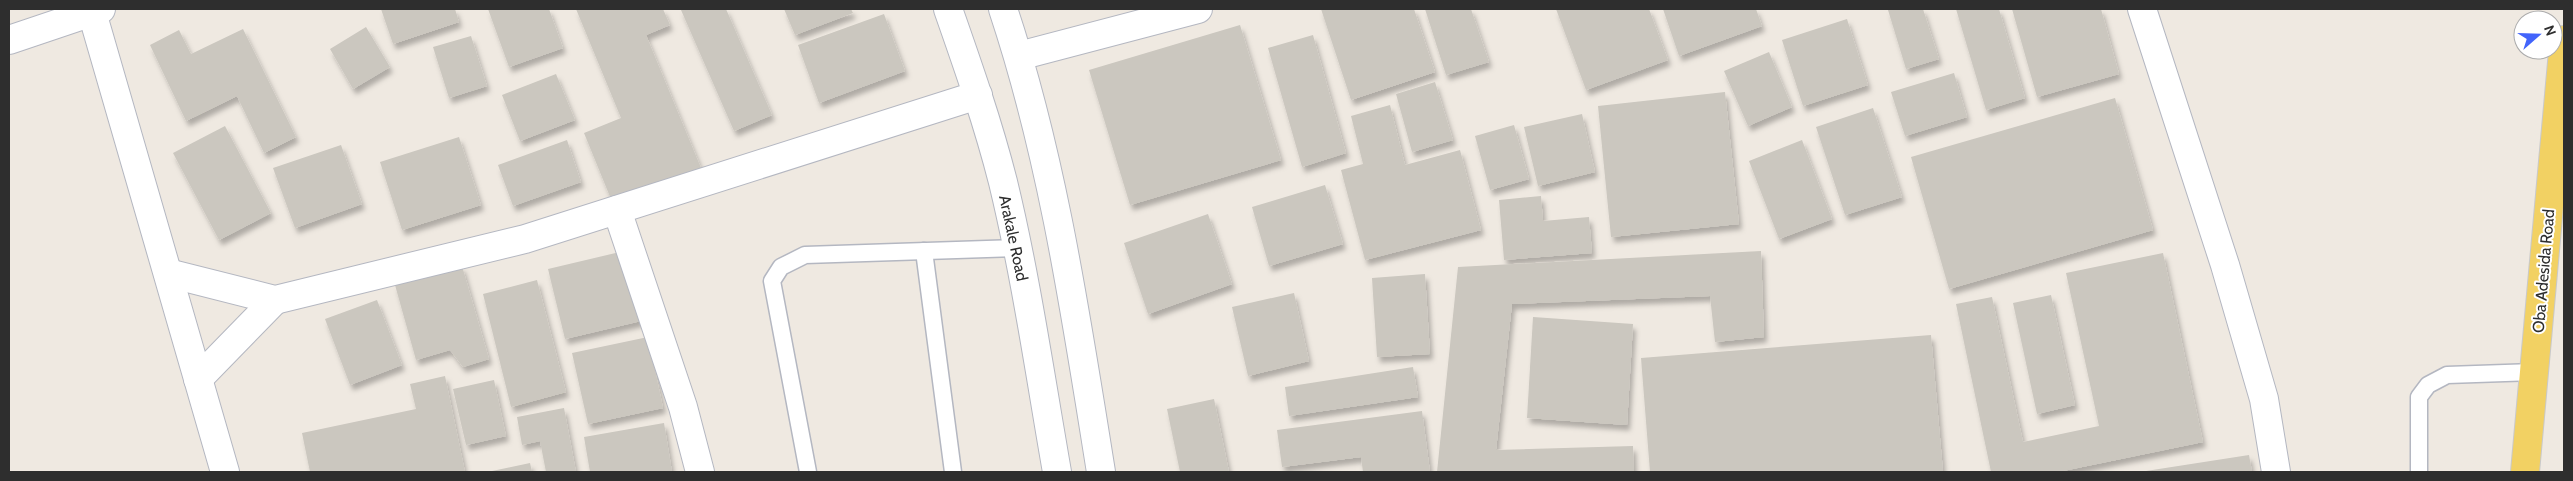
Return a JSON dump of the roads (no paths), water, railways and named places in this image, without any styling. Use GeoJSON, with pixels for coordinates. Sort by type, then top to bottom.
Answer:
{"type":"FeatureCollection","features":[{"type":"Feature","properties":{"kind":"main road","name":"Oba Adesida Road"},"geometry":{"type":"LineString","coordinates":[[2525,472],[2564,40]]}},
{"type":"Feature","properties":{"kind":"street","name":"Arakale Road"},"geometry":{"type":"LineString","coordinates":[[948,9],[978,94],[1018,248],[1057,472]]}},
{"type":"Feature","properties":{"kind":"street"},"geometry":{"type":"LineString","coordinates":[[1003,9],[1019,56],[1052,194],[1074,304],[1101,472]]}},
{"type":"Feature","properties":{"kind":"street"},"geometry":{"type":"LineString","coordinates":[[1019,56],[1198,9]]}},
{"type":"Feature","properties":{"kind":"street"},"geometry":{"type":"LineString","coordinates":[[2142,9],[2226,265],[2264,399],[2276,472]]}},
{"type":"Feature","properties":{"kind":"street"},"geometry":{"type":"LineString","coordinates":[[9,40],[94,10],[225,472]]}},
{"type":"Feature","properties":{"kind":"street"},"geometry":{"type":"LineString","coordinates":[[168,273],[275,300],[525,239],[978,94]]}},
{"type":"Feature","properties":{"kind":"street"},"geometry":{"type":"LineString","coordinates":[[616,210],[683,407],[700,472]]}},
{"type":"Feature","properties":{"kind":"street"},"geometry":{"type":"LineString","coordinates":[[198,379],[275,300]]}},
{"type":"Feature","properties":{"kind":"lane"},"geometry":{"type":"LineString","coordinates":[[808,472],[772,281],[781,267],[805,255],[1018,248]]}},
{"type":"Feature","properties":{"kind":"lane"},"geometry":{"type":"LineString","coordinates":[[924,251],[953,472]]}},
{"type":"Feature","properties":{"kind":"lane"},"geometry":{"type":"LineString","coordinates":[[2419,472],[2419,396],[2428,385],[2447,375],[2534,372]]}}]}
